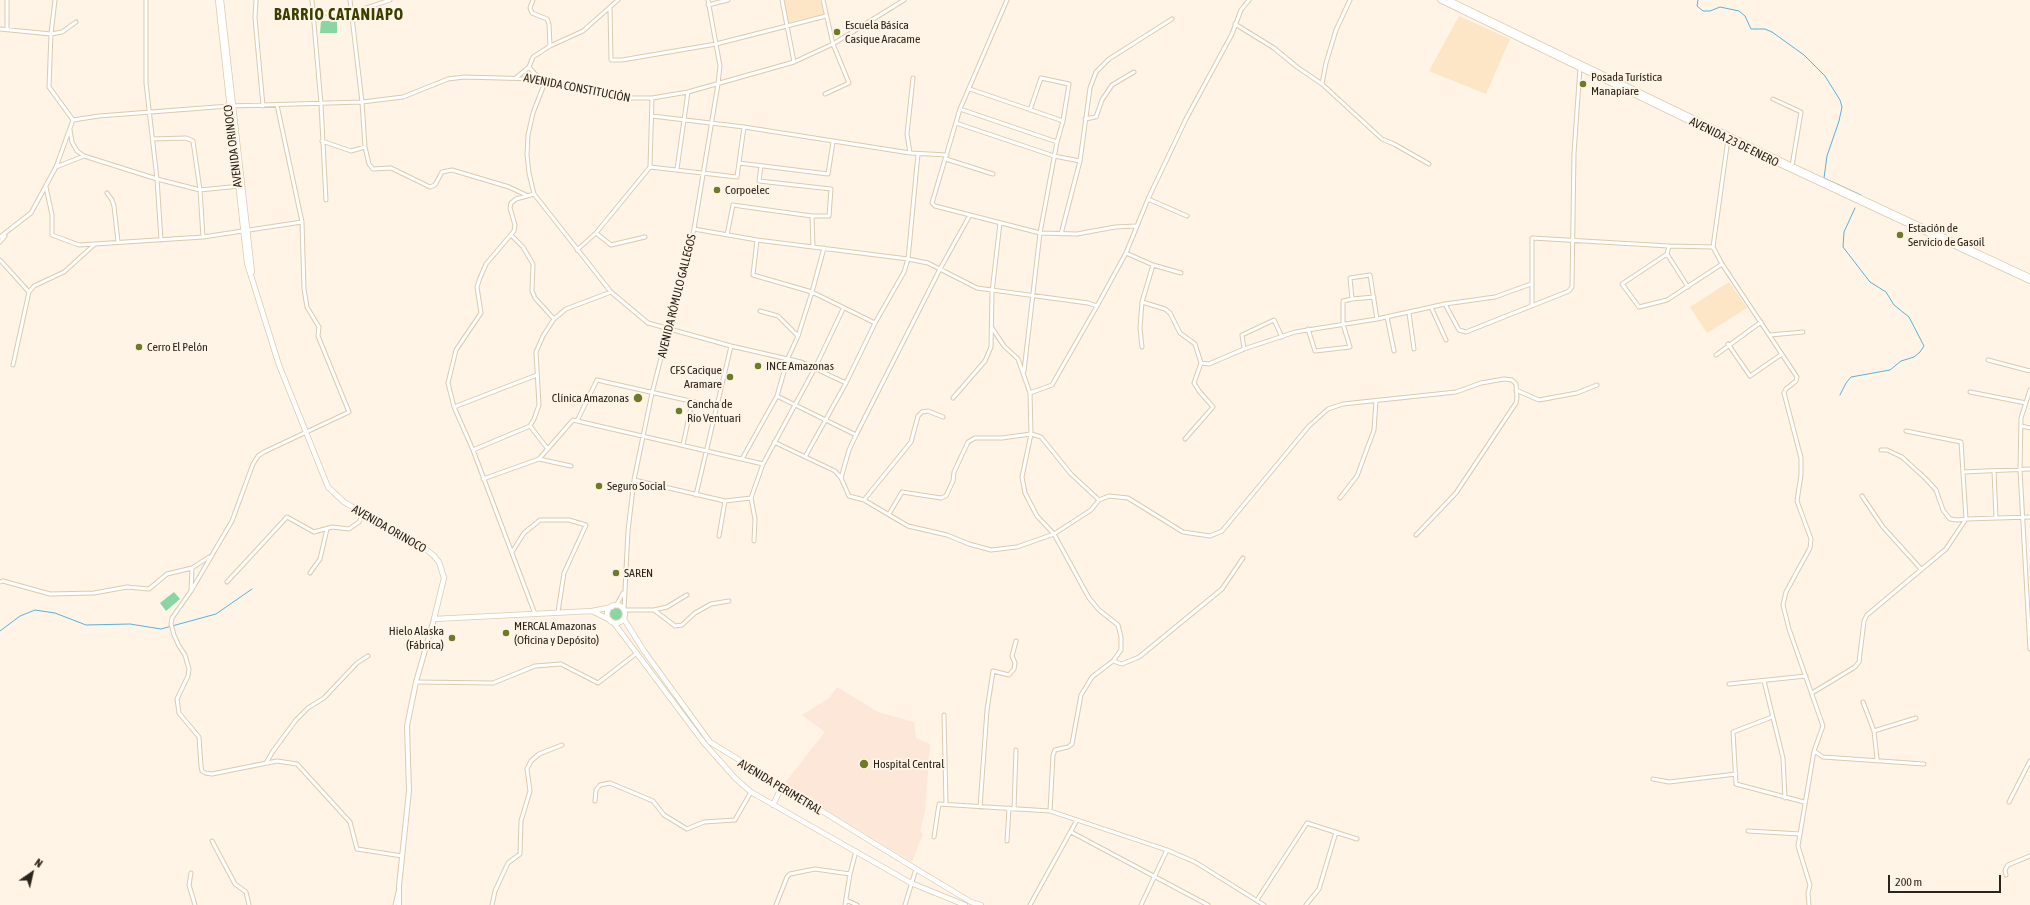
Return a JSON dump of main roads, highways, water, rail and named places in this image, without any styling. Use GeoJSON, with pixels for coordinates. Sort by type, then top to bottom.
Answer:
{"type":"FeatureCollection","features":[{"type":"Feature","properties":{"kind":"main road","name":"AVENIDA ORINOCO"},"geometry":{"type":"LineString","coordinates":[[218,0],[240,186],[247,263],[278,365],[328,487],[344,502],[427,550],[439,562],[444,578],[434,619],[592,611]]}},
{"type":"Feature","properties":{"kind":"main road","name":"AVENIDA ORINOCO"},"geometry":{"type":"LineString","coordinates":[[221,0],[231,106]]}},
{"type":"Feature","properties":{"kind":"main road","name":"AVENIDA 23 DE ENERO"},"geometry":{"type":"LineString","coordinates":[[1440,0],[2030,281]]}},
{"type":"Feature","properties":{"kind":"main road","name":"AVENIDA 23 DE ENERO"},"geometry":{"type":"LineString","coordinates":[[1449,0],[1728,138],[1792,166],[2030,277]]}},
{"type":"Feature","properties":{"kind":"main road"},"geometry":{"type":"LineString","coordinates":[[613,622],[608,614],[614,606]]}},
{"type":"Feature","properties":{"kind":"main road"},"geometry":{"type":"LineString","coordinates":[[614,606],[624,610],[624,619],[621,622],[613,622],[592,611],[614,606]]}},
{"type":"Feature","properties":{"kind":"main road","name":"AVENIDA PERIMETRAL"},"geometry":{"type":"LineString","coordinates":[[624,619],[644,651],[710,742],[781,788],[971,902],[981,905]]}},
{"type":"Feature","properties":{"kind":"main road","name":"AVENIDA PERIMETRAL"},"geometry":{"type":"LineString","coordinates":[[613,622],[704,743],[736,779],[751,792],[911,883],[965,905]]}},
{"type":"Feature","properties":{"kind":"main road"},"geometry":{"type":"LineString","coordinates":[[773,805],[781,788]]}},
{"type":"Feature","properties":{"kind":"waterway"},"geometry":{"type":"LineString","coordinates":[[1698,0],[1697,6],[1703,11],[1710,11],[1720,7],[1739,11],[1745,16],[1751,29],[1765,29],[1772,32],[1804,55],[1825,76],[1840,100],[1842,107],[1839,121],[1827,156],[1824,178],[1861,195]]}},
{"type":"Feature","properties":{"kind":"waterway"},"geometry":{"type":"LineString","coordinates":[[1840,395],[1851,377],[1890,370],[1901,361],[1914,357],[1924,346],[1909,317],[1894,305],[1886,292],[1870,282],[1843,247],[1844,232],[1855,208]]}},
{"type":"Feature","properties":{"kind":"waterway"},"geometry":{"type":"LineString","coordinates":[[0,631],[20,616],[35,610],[55,613],[86,625],[130,624],[161,629],[216,614],[252,589]]}},
{"type":"Feature","properties":{"kind":"place","name":"Escuela Básica Casique Aracame"},"geometry":{"type":"Point","coordinates":[837,32]}},
{"type":"Feature","properties":{"kind":"place","name":"Posada Turística Manapiare"},"geometry":{"type":"Point","coordinates":[1583,84]}},
{"type":"Feature","properties":{"kind":"place","name":"Corpoelec"},"geometry":{"type":"Point","coordinates":[717,190]}},
{"type":"Feature","properties":{"kind":"place","name":"Estación de Servicio de Gasoil"},"geometry":{"type":"Point","coordinates":[1900,235]}},
{"type":"Feature","properties":{"kind":"place","name":"Cerro El Pelón"},"geometry":{"type":"Point","coordinates":[139,347]}},
{"type":"Feature","properties":{"kind":"place","name":"INCE Amazonas"},"geometry":{"type":"Point","coordinates":[758,366]}},
{"type":"Feature","properties":{"kind":"place","name":"CFS Cacique Aramare"},"geometry":{"type":"Point","coordinates":[730,377]}},
{"type":"Feature","properties":{"kind":"place","name":"Clínica Amazonas"},"geometry":{"type":"Point","coordinates":[638,398]}},
{"type":"Feature","properties":{"kind":"place","name":"Cancha de Río Ventuari"},"geometry":{"type":"Point","coordinates":[679,411]}},
{"type":"Feature","properties":{"kind":"place","name":"Seguro Social"},"geometry":{"type":"Point","coordinates":[599,486]}},
{"type":"Feature","properties":{"kind":"place","name":"SAREN"},"geometry":{"type":"Point","coordinates":[616,573]}},
{"type":"Feature","properties":{"kind":"place","name":"MERCAL Amazonas (Oficina y Depósito)"},"geometry":{"type":"Point","coordinates":[506,633]}},
{"type":"Feature","properties":{"kind":"place","name":"Hielo Alaska (Fábrica)"},"geometry":{"type":"Point","coordinates":[452,638]}},
{"type":"Feature","properties":{"kind":"place","name":"Hospital Central"},"geometry":{"type":"Point","coordinates":[864,764]}},
{"type":"Feature","properties":{"kind":"district","name":"BARRIO CATANIAPO"},"geometry":{"type":"Point","coordinates":[339,15]}}]}
